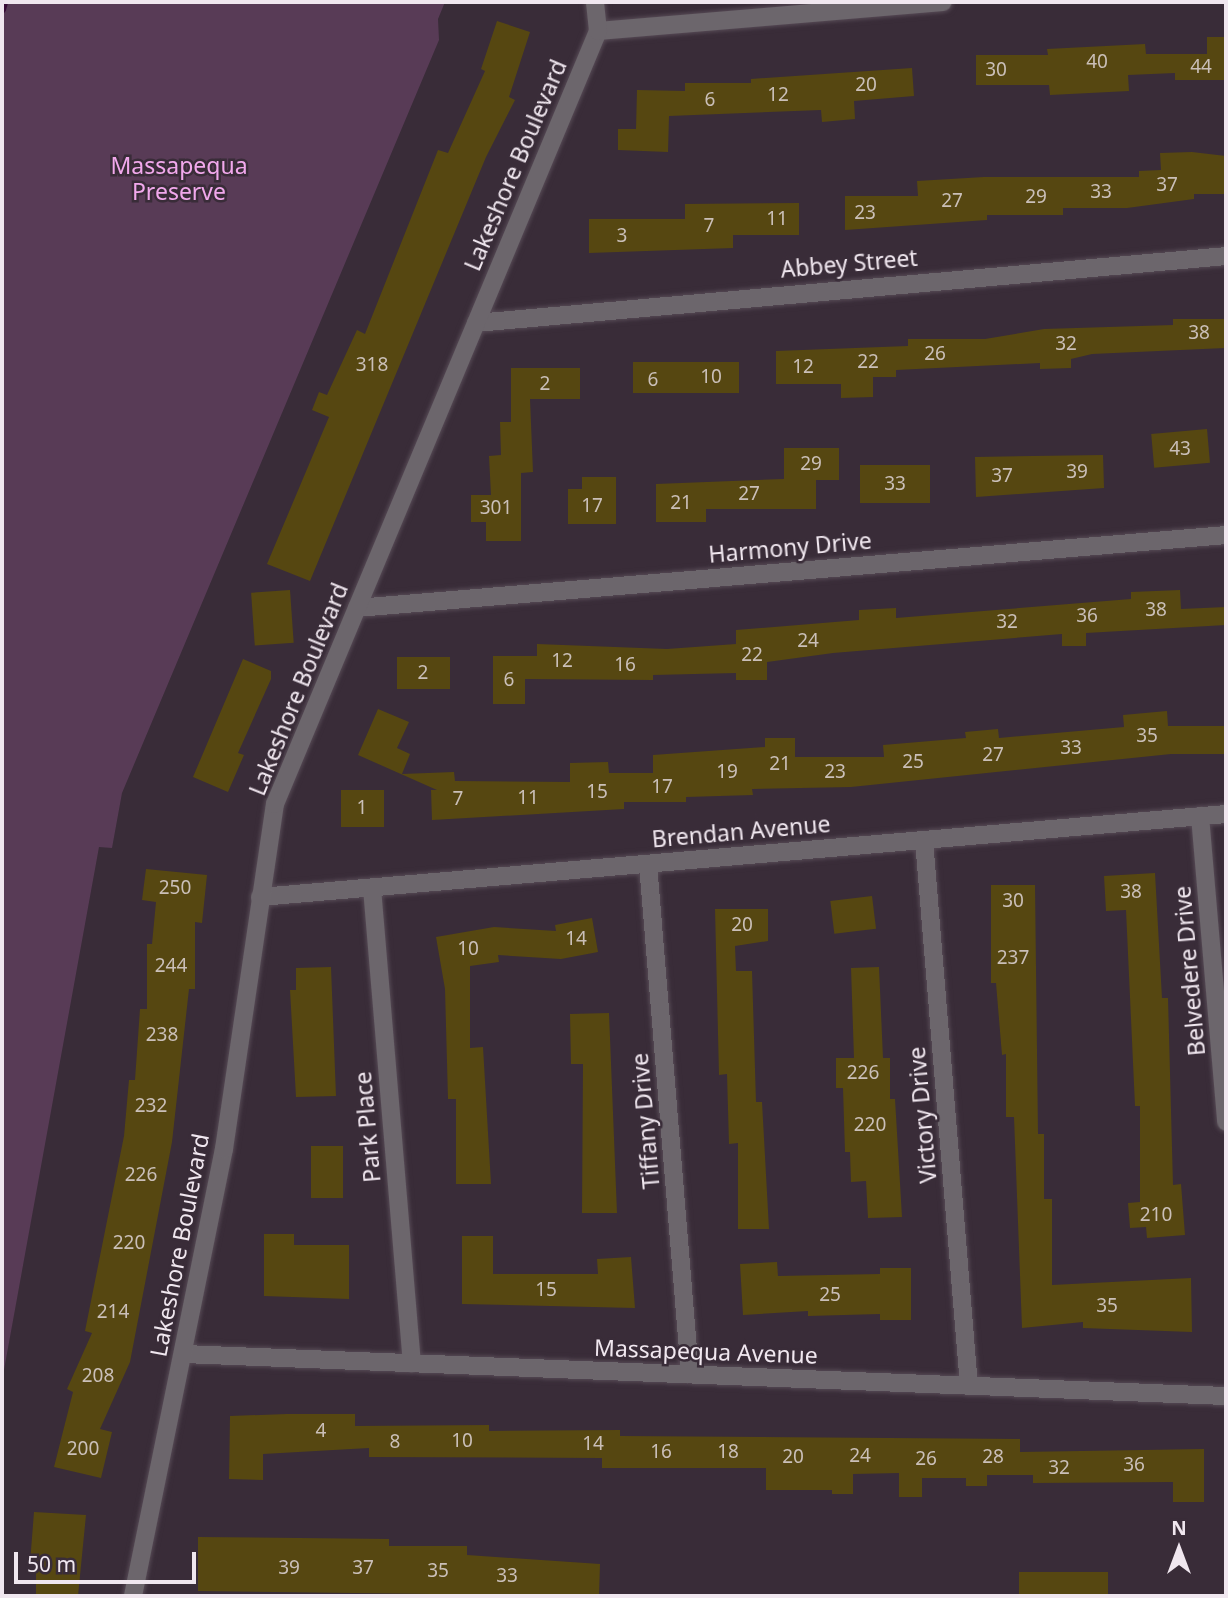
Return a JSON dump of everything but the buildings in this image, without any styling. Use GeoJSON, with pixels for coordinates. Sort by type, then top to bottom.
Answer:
{"type":"FeatureCollection","features":[{"type":"Feature","properties":{"kind":"street","name":"Lakeshore Boulevard"},"geometry":{"type":"LineString","coordinates":[[133,1596],[224,1149],[275,804],[598,31],[595,2]]}},
{"type":"Feature","properties":{"kind":"street"},"geometry":{"type":"LineString","coordinates":[[598,31],[943,2]]}},
{"type":"Feature","properties":{"kind":"street","name":"Abbey Street"},"geometry":{"type":"LineString","coordinates":[[476,323],[1226,256]]}},
{"type":"Feature","properties":{"kind":"street","name":"Harmony Drive"},"geometry":{"type":"LineString","coordinates":[[357,608],[1226,535]]}},
{"type":"Feature","properties":{"kind":"street","name":"Brendan Avenue"},"geometry":{"type":"LineString","coordinates":[[260,897],[1226,814]]}},
{"type":"Feature","properties":{"kind":"street","name":"Belvedere Drive"},"geometry":{"type":"LineString","coordinates":[[1200,816],[1226,1122]]}},
{"type":"Feature","properties":{"kind":"street","name":"Victory Drive"},"geometry":{"type":"LineString","coordinates":[[924,840],[969,1386]]}},
{"type":"Feature","properties":{"kind":"street","name":"Tiffany Drive"},"geometry":{"type":"LineString","coordinates":[[648,863],[690,1374]]}},
{"type":"Feature","properties":{"kind":"street","name":"Park Place"},"geometry":{"type":"LineString","coordinates":[[372,888],[412,1363]]}},
{"type":"Feature","properties":{"kind":"street","name":"Massapequa Avenue"},"geometry":{"type":"LineString","coordinates":[[184,1354],[1226,1396]]}},
{"type":"Feature","properties":{"kind":"green space","name":"Massapequa Preserve"},"geometry":{"type":"Polygon","coordinates":[[[2,2],[445,2],[438,19],[439,40],[122,793],[112,848],[99,847],[2,1381],[2,2]]]}},
{"type":"Feature","properties":{"kind":"waterway"},"geometry":{"type":"LineString","coordinates":[[2,9],[4,2]]}}]}
